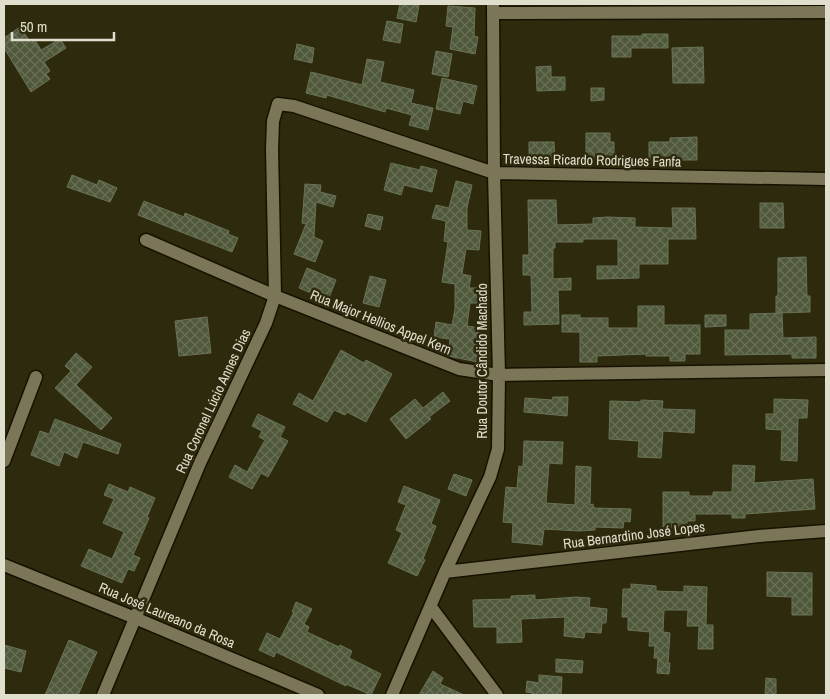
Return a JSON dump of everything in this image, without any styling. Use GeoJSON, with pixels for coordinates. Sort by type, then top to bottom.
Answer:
{"type":"FeatureCollection","features":[{"type":"Feature","properties":{"kind":"street"},"geometry":{"type":"LineString","coordinates":[[493,8],[826,12]]}},
{"type":"Feature","properties":{"kind":"street","name":"Rua Doutor Cândido Machado"},"geometry":{"type":"LineString","coordinates":[[392,695],[445,572],[490,477],[498,450],[499,375],[494,173],[493,8]]}},
{"type":"Feature","properties":{"kind":"street","name":"Travessa Ricardo Rodrigues Fanfa"},"geometry":{"type":"LineString","coordinates":[[278,104],[294,106],[494,173],[826,179]]}},
{"type":"Feature","properties":{"kind":"street","name":"Rua Coronel Lúcio Annes Dias"},"geometry":{"type":"LineString","coordinates":[[103,695],[200,463],[266,323],[275,296],[272,149],[273,120],[278,104]]}},
{"type":"Feature","properties":{"kind":"street","name":"Rua Major Hellios Appel Kern"},"geometry":{"type":"LineString","coordinates":[[146,240],[275,296],[459,369],[499,375],[826,370]]}},
{"type":"Feature","properties":{"kind":"street"},"geometry":{"type":"LineString","coordinates":[[4,461],[36,377]]}},
{"type":"Feature","properties":{"kind":"street","name":"Rua Bernardino José Lopes"},"geometry":{"type":"LineString","coordinates":[[445,572],[759,536],[826,531]]}},
{"type":"Feature","properties":{"kind":"street","name":"Rua José Laureano da Rosa"},"geometry":{"type":"LineString","coordinates":[[4,565],[318,695]]}},
{"type":"Feature","properties":{"kind":"street"},"geometry":{"type":"LineString","coordinates":[[430,607],[497,695]]}},
{"type":"Feature","properties":{"kind":"building"},"geometry":{"type":"Polygon","coordinates":[[[400,4],[419,5],[416,22],[397,18],[400,4]]]}},
{"type":"Feature","properties":{"kind":"building"},"geometry":{"type":"Polygon","coordinates":[[[448,6],[475,8],[474,36],[478,37],[475,54],[450,49],[453,27],[446,26],[448,6]]]}},
{"type":"Feature","properties":{"kind":"building"},"geometry":{"type":"Polygon","coordinates":[[[387,21],[403,24],[400,43],[383,40],[387,21]]]}},
{"type":"Feature","properties":{"kind":"building"},"geometry":{"type":"Polygon","coordinates":[[[20,27],[31,43],[35,40],[41,50],[60,39],[66,48],[44,62],[50,71],[46,74],[50,79],[31,92],[4,48],[4,38],[20,27]]]}},
{"type":"Feature","properties":{"kind":"building"},"geometry":{"type":"Polygon","coordinates":[[[642,34],[668,34],[668,48],[631,48],[631,57],[612,57],[612,36],[642,36],[642,34]]]}},
{"type":"Feature","properties":{"kind":"building"},"geometry":{"type":"Polygon","coordinates":[[[297,44],[314,48],[312,63],[294,59],[297,44]]]}},
{"type":"Feature","properties":{"kind":"building"},"geometry":{"type":"Polygon","coordinates":[[[703,47],[704,83],[673,83],[672,48],[703,47]]]}},
{"type":"Feature","properties":{"kind":"building"},"geometry":{"type":"Polygon","coordinates":[[[436,51],[452,54],[448,77],[432,74],[436,51]]]}},
{"type":"Feature","properties":{"kind":"building"},"geometry":{"type":"Polygon","coordinates":[[[367,59],[384,62],[380,82],[414,90],[411,103],[433,108],[428,130],[409,125],[412,115],[386,108],[385,112],[327,95],[326,98],[306,93],[311,72],[362,85],[367,59]]]}},
{"type":"Feature","properties":{"kind":"building"},"geometry":{"type":"Polygon","coordinates":[[[551,66],[551,77],[565,77],[565,90],[537,91],[536,67],[551,66]]]}},
{"type":"Feature","properties":{"kind":"building"},"geometry":{"type":"Polygon","coordinates":[[[442,78],[477,86],[473,104],[463,101],[460,114],[436,109],[442,78]]]}},
{"type":"Feature","properties":{"kind":"building"},"geometry":{"type":"Polygon","coordinates":[[[591,88],[604,88],[604,100],[591,101],[591,88]]]}},
{"type":"Feature","properties":{"kind":"building"},"geometry":{"type":"Polygon","coordinates":[[[586,133],[610,133],[610,142],[614,142],[614,161],[586,161],[586,133]]]}},
{"type":"Feature","properties":{"kind":"building"},"geometry":{"type":"Polygon","coordinates":[[[697,137],[697,160],[649,160],[649,142],[670,142],[670,138],[697,137]]]}},
{"type":"Feature","properties":{"kind":"building"},"geometry":{"type":"Polygon","coordinates":[[[529,142],[554,142],[555,165],[529,165],[529,142]]]}},
{"type":"Feature","properties":{"kind":"building"},"geometry":{"type":"Polygon","coordinates":[[[391,163],[420,170],[421,166],[437,170],[432,192],[404,185],[401,195],[384,190],[391,163]]]}},
{"type":"Feature","properties":{"kind":"building"},"geometry":{"type":"Polygon","coordinates":[[[72,175],[97,185],[99,180],[117,188],[110,202],[67,187],[72,175]]]}},
{"type":"Feature","properties":{"kind":"building"},"geometry":{"type":"Polygon","coordinates":[[[456,181],[472,185],[467,208],[467,230],[481,231],[479,250],[466,249],[462,274],[471,276],[469,288],[483,288],[483,303],[470,303],[467,326],[480,328],[479,334],[487,335],[483,363],[448,356],[450,339],[434,337],[436,322],[452,325],[455,309],[455,284],[442,282],[448,242],[444,241],[446,221],[432,218],[436,205],[449,208],[456,181]]]}},
{"type":"Feature","properties":{"kind":"building"},"geometry":{"type":"Polygon","coordinates":[[[305,184],[321,185],[320,192],[336,196],[333,207],[316,202],[314,237],[323,241],[315,262],[294,254],[306,224],[302,223],[305,184]]]}},
{"type":"Feature","properties":{"kind":"building"},"geometry":{"type":"Polygon","coordinates":[[[528,200],[556,200],[557,225],[593,224],[593,218],[607,217],[635,218],[635,227],[673,228],[672,208],[695,208],[696,239],[668,239],[668,264],[639,264],[639,278],[597,279],[597,266],[618,266],[618,239],[583,239],[583,242],[555,242],[555,248],[553,248],[553,279],[571,278],[571,290],[558,290],[559,324],[524,325],[524,312],[532,312],[531,275],[523,275],[523,255],[529,255],[528,200]]]}},
{"type":"Feature","properties":{"kind":"building"},"geometry":{"type":"Polygon","coordinates":[[[144,201],[184,217],[185,213],[229,231],[228,234],[238,238],[232,252],[138,215],[144,201]]]}},
{"type":"Feature","properties":{"kind":"building"},"geometry":{"type":"Polygon","coordinates":[[[760,203],[783,203],[784,228],[760,228],[760,203]]]}},
{"type":"Feature","properties":{"kind":"building"},"geometry":{"type":"Polygon","coordinates":[[[368,214],[383,217],[380,230],[365,226],[368,214]]]}},
{"type":"Feature","properties":{"kind":"building"},"geometry":{"type":"Polygon","coordinates":[[[806,257],[807,296],[810,296],[810,312],[776,313],[778,258],[806,257]]]}},
{"type":"Feature","properties":{"kind":"building"},"geometry":{"type":"Polygon","coordinates":[[[307,268],[336,280],[328,300],[299,288],[307,268]]]}},
{"type":"Feature","properties":{"kind":"building"},"geometry":{"type":"Polygon","coordinates":[[[370,276],[386,280],[379,307],[363,303],[370,276]]]}},
{"type":"Feature","properties":{"kind":"building"},"geometry":{"type":"Polygon","coordinates":[[[638,306],[664,306],[664,325],[700,325],[700,354],[685,354],[685,361],[670,361],[670,356],[646,356],[646,354],[597,356],[597,362],[580,362],[580,332],[562,332],[562,315],[580,315],[580,318],[608,318],[608,328],[638,328],[638,306]]]}},
{"type":"Feature","properties":{"kind":"building"},"geometry":{"type":"Polygon","coordinates":[[[782,313],[783,338],[816,337],[816,358],[792,358],[792,354],[725,355],[725,330],[750,330],[750,314],[782,313]]]}},
{"type":"Feature","properties":{"kind":"building"},"geometry":{"type":"Polygon","coordinates":[[[705,315],[726,315],[726,326],[705,327],[705,315]]]}},
{"type":"Feature","properties":{"kind":"building"},"geometry":{"type":"Polygon","coordinates":[[[207,317],[211,353],[179,356],[175,321],[207,317]]]}},
{"type":"Feature","properties":{"kind":"building"},"geometry":{"type":"Polygon","coordinates":[[[341,350],[364,363],[366,360],[392,374],[366,422],[347,412],[345,415],[334,410],[327,422],[293,404],[299,393],[313,401],[341,350]]]}},
{"type":"Feature","properties":{"kind":"building"},"geometry":{"type":"Polygon","coordinates":[[[76,353],[92,367],[76,385],[112,418],[101,430],[55,388],[71,371],[65,366],[76,353]]]}},
{"type":"Feature","properties":{"kind":"building"},"geometry":{"type":"Polygon","coordinates":[[[443,392],[450,401],[429,417],[431,419],[406,439],[390,419],[415,399],[423,408],[443,392]]]}},
{"type":"Feature","properties":{"kind":"building"},"geometry":{"type":"Polygon","coordinates":[[[553,397],[568,397],[567,416],[524,412],[525,398],[552,400],[553,397]]]}},
{"type":"Feature","properties":{"kind":"building"},"geometry":{"type":"Polygon","coordinates":[[[774,399],[808,400],[807,418],[798,418],[797,461],[781,460],[782,430],[766,429],[766,414],[774,414],[774,399]]]}},
{"type":"Feature","properties":{"kind":"building"},"geometry":{"type":"Polygon","coordinates":[[[641,400],[663,401],[662,409],[695,410],[694,433],[663,431],[661,458],[638,457],[639,441],[609,439],[610,401],[641,402],[641,400]]]}},
{"type":"Feature","properties":{"kind":"building"},"geometry":{"type":"Polygon","coordinates":[[[258,414],[285,427],[280,437],[288,441],[268,477],[261,473],[252,489],[229,477],[235,465],[247,472],[265,440],[259,437],[262,431],[252,426],[258,414]]]}},
{"type":"Feature","properties":{"kind":"building"},"geometry":{"type":"Polygon","coordinates":[[[55,419],[121,444],[118,454],[83,442],[77,458],[64,452],[59,466],[31,455],[40,431],[49,434],[55,419]]]}},
{"type":"Feature","properties":{"kind":"building"},"geometry":{"type":"Polygon","coordinates":[[[524,441],[563,442],[562,464],[549,463],[546,503],[575,505],[576,466],[591,467],[590,505],[593,504],[594,508],[631,509],[630,522],[624,521],[623,528],[595,527],[595,530],[579,531],[544,529],[542,545],[512,542],[513,523],[503,522],[506,487],[517,488],[519,466],[523,467],[524,441]]]}},
{"type":"Feature","properties":{"kind":"building"},"geometry":{"type":"Polygon","coordinates":[[[733,465],[755,466],[754,483],[813,479],[815,509],[745,514],[745,518],[732,518],[732,514],[695,514],[695,521],[687,521],[687,527],[663,527],[663,492],[689,492],[689,496],[713,496],[713,492],[732,492],[733,465]]]}},
{"type":"Feature","properties":{"kind":"building"},"geometry":{"type":"Polygon","coordinates":[[[454,474],[472,480],[466,496],[448,489],[454,474]]]}},
{"type":"Feature","properties":{"kind":"building"},"geometry":{"type":"Polygon","coordinates":[[[109,484],[128,492],[130,487],[155,498],[147,517],[149,518],[133,555],[140,558],[134,571],[128,569],[122,583],[81,566],[89,549],[112,559],[124,532],[103,523],[114,499],[104,495],[109,484]]]}},
{"type":"Feature","properties":{"kind":"building"},"geometry":{"type":"Polygon","coordinates":[[[404,486],[440,500],[431,524],[436,526],[423,559],[425,560],[417,576],[388,563],[402,533],[396,530],[406,505],[398,502],[404,486]]]}},
{"type":"Feature","properties":{"kind":"building"},"geometry":{"type":"Polygon","coordinates":[[[767,572],[812,573],[812,615],[792,615],[792,597],[767,596],[767,572]]]}},
{"type":"Feature","properties":{"kind":"building"},"geometry":{"type":"Polygon","coordinates":[[[631,584],[656,586],[656,591],[684,592],[684,586],[707,587],[706,625],[713,625],[713,649],[698,649],[699,626],[687,626],[688,610],[664,610],[663,632],[670,633],[669,674],[657,673],[658,658],[654,658],[655,646],[649,646],[650,632],[628,630],[628,617],[622,617],[623,589],[631,589],[631,584]]]}},
{"type":"Feature","properties":{"kind":"building"},"geometry":{"type":"Polygon","coordinates":[[[535,595],[535,600],[576,597],[590,598],[589,607],[607,609],[606,623],[602,623],[601,633],[585,632],[584,638],[564,636],[565,617],[521,619],[522,642],[497,643],[497,627],[474,627],[473,600],[511,599],[511,596],[535,595]]]}},
{"type":"Feature","properties":{"kind":"building"},"geometry":{"type":"Polygon","coordinates":[[[296,602],[312,609],[304,624],[309,627],[307,632],[352,651],[349,658],[381,674],[371,695],[346,684],[346,686],[276,652],[274,657],[259,650],[267,633],[280,639],[294,612],[292,612],[296,602]]]}},
{"type":"Feature","properties":{"kind":"building"},"geometry":{"type":"Polygon","coordinates":[[[69,640],[97,652],[78,695],[45,695],[69,640]]]}},
{"type":"Feature","properties":{"kind":"building"},"geometry":{"type":"Polygon","coordinates":[[[4,645],[26,651],[21,672],[4,668],[4,645]]]}},
{"type":"Feature","properties":{"kind":"building"},"geometry":{"type":"Polygon","coordinates":[[[556,659],[583,661],[582,673],[556,672],[556,659]]]}},
{"type":"Feature","properties":{"kind":"building"},"geometry":{"type":"Polygon","coordinates":[[[433,671],[443,678],[440,684],[464,695],[419,695],[433,671]]]}},
{"type":"Feature","properties":{"kind":"building"},"geometry":{"type":"Polygon","coordinates":[[[539,675],[562,677],[561,695],[532,695],[532,693],[526,692],[527,681],[539,683],[539,675]]]}},
{"type":"Feature","properties":{"kind":"building"},"geometry":{"type":"Polygon","coordinates":[[[766,678],[776,679],[776,695],[765,695],[766,678]]]}}]}
